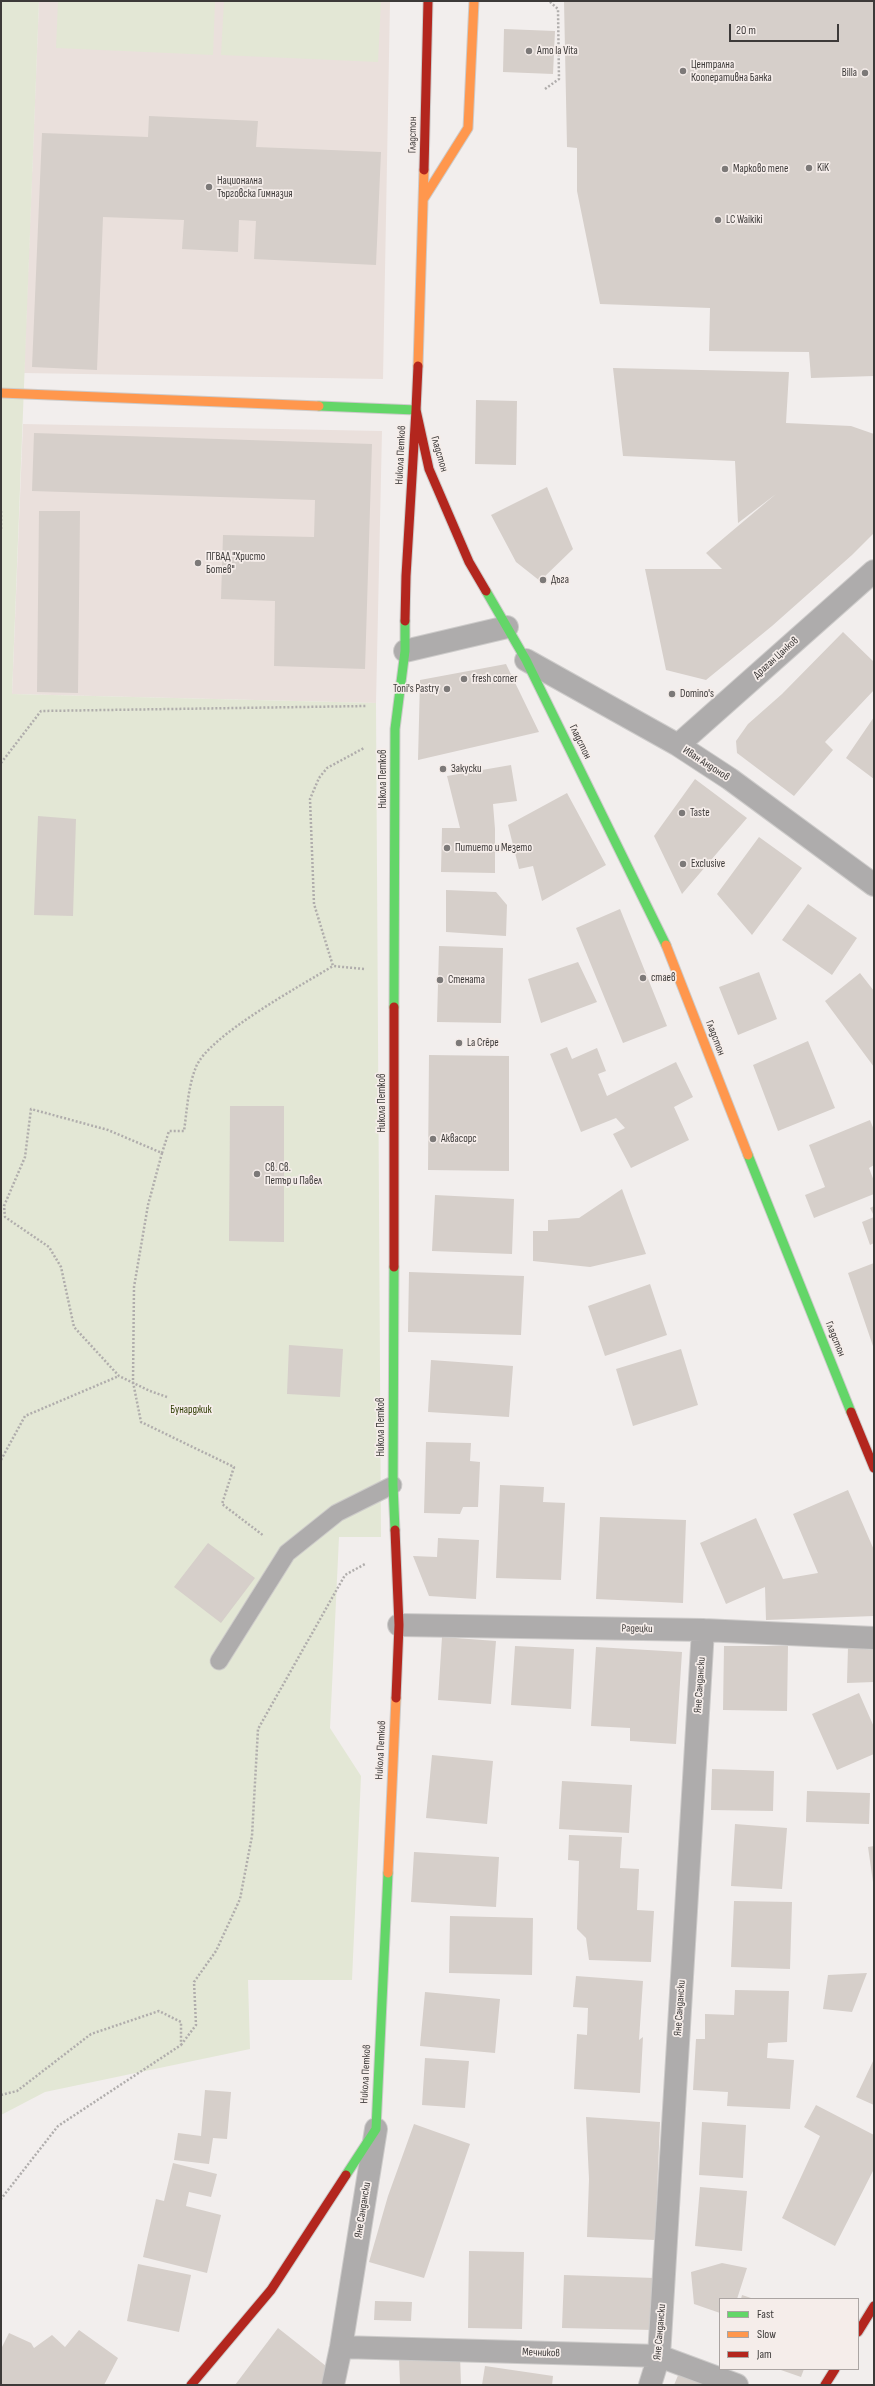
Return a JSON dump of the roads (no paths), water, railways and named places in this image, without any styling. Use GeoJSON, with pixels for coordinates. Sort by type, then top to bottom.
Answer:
{"type":"FeatureCollection","features":[{"type":"Feature","properties":{"kind":"street","name":"Гладстон"},"geometry":{"type":"LineString","coordinates":[[428,1],[424,199],[416,410],[429,469],[469,562],[526,660],[660,929],[748,1155],[874,1468]]}},
{"type":"Feature","properties":{"kind":"street"},"geometry":{"type":"LineString","coordinates":[[424,199],[468,128],[474,1]]}},
{"type":"Feature","properties":{"kind":"street"},"geometry":{"type":"LineString","coordinates":[[1,393],[416,410]]}},
{"type":"Feature","properties":{"kind":"street","name":"Никола Петков"},"geometry":{"type":"LineString","coordinates":[[376,2130],[399,1625],[393,1485],[395,729],[405,651],[406,576],[416,410]]}},
{"type":"Feature","properties":{"kind":"street","name":"Драган Цанков"},"geometry":{"type":"LineString","coordinates":[[678,745],[874,571]]}},
{"type":"Feature","properties":{"kind":"street"},"geometry":{"type":"LineString","coordinates":[[405,651],[508,627]]}},
{"type":"Feature","properties":{"kind":"street","name":"Иван Андонов"},"geometry":{"type":"LineString","coordinates":[[526,660],[678,745],[730,779],[874,885]]}},
{"type":"Feature","properties":{"kind":"street","name":"Радецки"},"geometry":{"type":"LineString","coordinates":[[399,1625],[703,1630],[874,1638]]}},
{"type":"Feature","properties":{"kind":"street","name":"Яне Сандански"},"geometry":{"type":"LineString","coordinates":[[650,2385],[659,2356],[703,1630]]}},
{"type":"Feature","properties":{"kind":"street"},"geometry":{"type":"LineString","coordinates":[[191,2385],[271,2290],[376,2130]]}},
{"type":"Feature","properties":{"kind":"street","name":"Яне Сандански"},"geometry":{"type":"LineString","coordinates":[[333,2385],[341,2348],[376,2130]]}},
{"type":"Feature","properties":{"kind":"street"},"geometry":{"type":"LineString","coordinates":[[859,2330],[874,2306]]}},
{"type":"Feature","properties":{"kind":"street","name":"Мечников"},"geometry":{"type":"LineString","coordinates":[[341,2348],[659,2356],[737,2385]]}},
{"type":"Feature","properties":{"kind":"street"},"geometry":{"type":"LineString","coordinates":[[825,2385],[834,2370]]}},
{"type":"Feature","properties":{"kind":"lane"},"geometry":{"type":"LineString","coordinates":[[219,1661],[287,1553],[337,1513],[393,1485]]}},
{"type":"Feature","properties":{"kind":"place","name":"Amo la Vita"},"geometry":{"type":"Point","coordinates":[529,51]}},
{"type":"Feature","properties":{"kind":"place","name":"Централна Кооперативна Банка"},"geometry":{"type":"Point","coordinates":[683,71]}},
{"type":"Feature","properties":{"kind":"place","name":"Billa"},"geometry":{"type":"Point","coordinates":[865,73]}},
{"type":"Feature","properties":{"kind":"place","name":"KiK"},"geometry":{"type":"Point","coordinates":[809,168]}},
{"type":"Feature","properties":{"kind":"place","name":"Марково тепе"},"geometry":{"type":"Point","coordinates":[725,169]}},
{"type":"Feature","properties":{"kind":"place","name":"Национална Търговска Гимназия"},"geometry":{"type":"Point","coordinates":[209,187]}},
{"type":"Feature","properties":{"kind":"place","name":"LC Waikiki"},"geometry":{"type":"Point","coordinates":[718,220]}},
{"type":"Feature","properties":{"kind":"place","name":"ПГВАД \"Христо Ботев\""},"geometry":{"type":"Point","coordinates":[198,563]}},
{"type":"Feature","properties":{"kind":"place","name":"Дъга"},"geometry":{"type":"Point","coordinates":[543,580]}},
{"type":"Feature","properties":{"kind":"place","name":"fresh corner"},"geometry":{"type":"Point","coordinates":[464,679]}},
{"type":"Feature","properties":{"kind":"place","name":"Toni's Pastry"},"geometry":{"type":"Point","coordinates":[447,689]}},
{"type":"Feature","properties":{"kind":"place","name":"Domino's"},"geometry":{"type":"Point","coordinates":[672,694]}},
{"type":"Feature","properties":{"kind":"place","name":"Закуски"},"geometry":{"type":"Point","coordinates":[443,769]}},
{"type":"Feature","properties":{"kind":"place","name":"Taste"},"geometry":{"type":"Point","coordinates":[682,813]}},
{"type":"Feature","properties":{"kind":"place","name":"Питието и Мезето"},"geometry":{"type":"Point","coordinates":[447,848]}},
{"type":"Feature","properties":{"kind":"place","name":"Exclusive"},"geometry":{"type":"Point","coordinates":[683,864]}},
{"type":"Feature","properties":{"kind":"place","name":"стаев"},"geometry":{"type":"Point","coordinates":[643,978]}},
{"type":"Feature","properties":{"kind":"place","name":"Стената"},"geometry":{"type":"Point","coordinates":[440,980]}},
{"type":"Feature","properties":{"kind":"place","name":"La Crêpe"},"geometry":{"type":"Point","coordinates":[459,1043]}},
{"type":"Feature","properties":{"kind":"place","name":"Аквасорс"},"geometry":{"type":"Point","coordinates":[433,1139]}},
{"type":"Feature","properties":{"kind":"place","name":"Св. Св. Петър и Павел"},"geometry":{"type":"Point","coordinates":[257,1174]}},
{"type":"Feature","properties":{"kind":"park label","name":"Бунарджик"},"geometry":{"type":"Point","coordinates":[191,1410]}}]}
